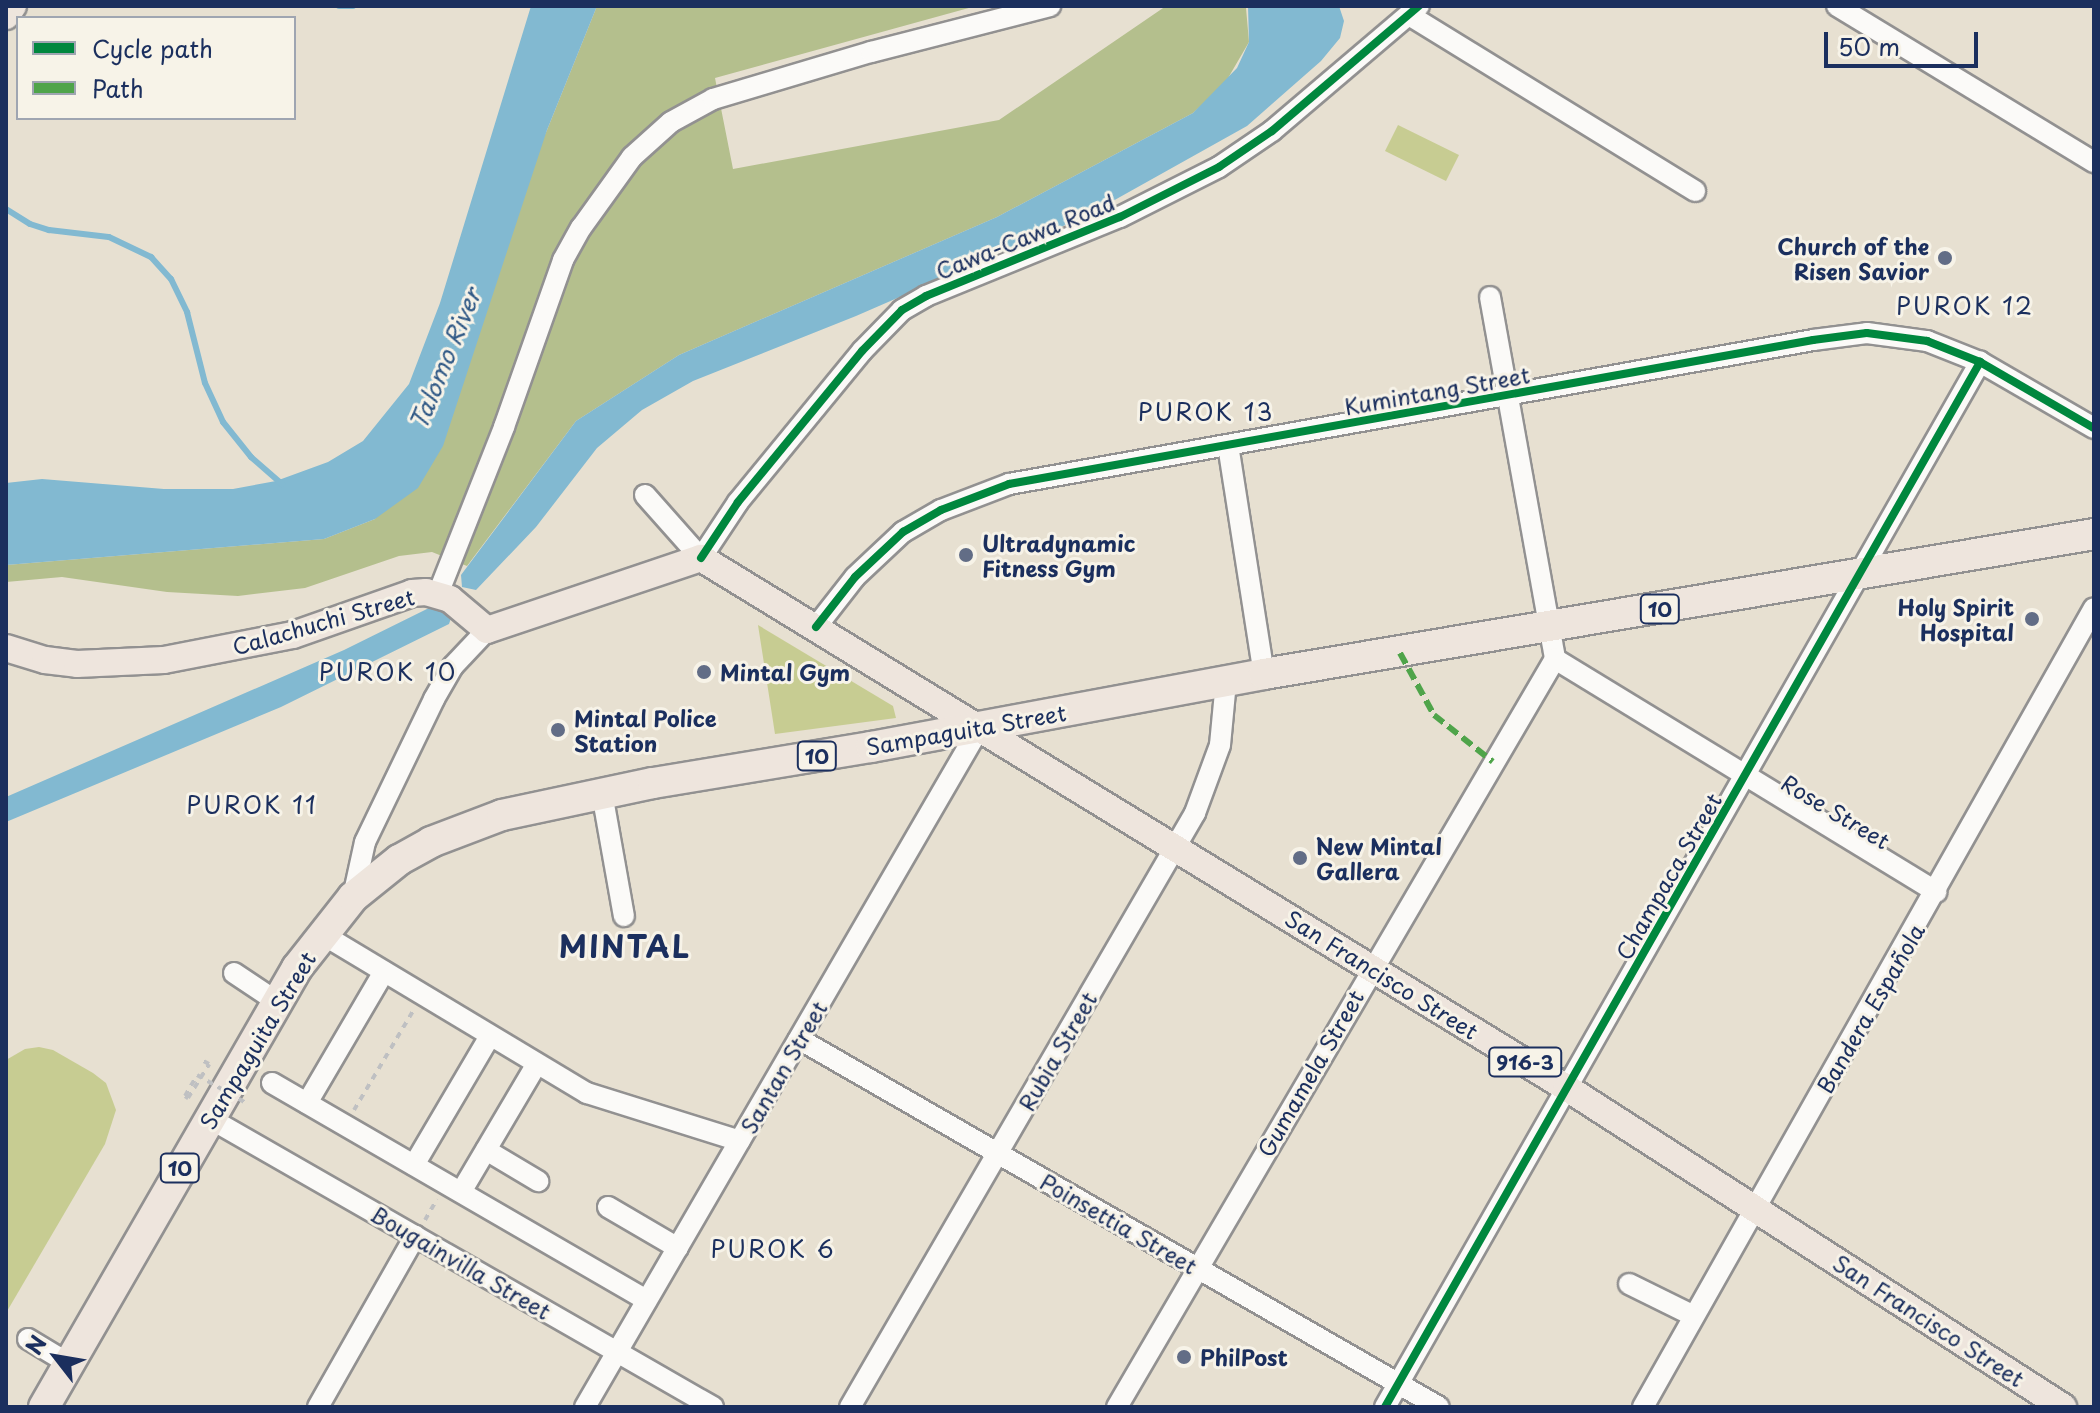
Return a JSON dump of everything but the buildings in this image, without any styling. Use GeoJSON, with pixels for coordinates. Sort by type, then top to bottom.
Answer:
{"type":"FeatureCollection","features":[{"type":"Feature","properties":{"kind":"highway","name":"Sampaguita Street"},"geometry":{"type":"LineString","coordinates":[[44,1407],[276,1001],[322,934],[353,897],[387,868],[431,842],[502,815],[602,793],[1264,674],[2094,534]]}},
{"type":"Feature","properties":{"kind":"main road"},"geometry":{"type":"LineString","coordinates":[[6,16],[13,6]]}},
{"type":"Feature","properties":{"kind":"main road"},"geometry":{"type":"LineString","coordinates":[[487,630],[701,558]]}},
{"type":"Feature","properties":{"kind":"main road","name":"San Francisco Street"},"geometry":{"type":"LineString","coordinates":[[701,558],[1177,846],[1567,1088],[2063,1407]]}},
{"type":"Feature","properties":{"kind":"main road","name":"Calachuchi Street"},"geometry":{"type":"LineString","coordinates":[[6,648],[45,660],[77,664],[164,660],[293,635],[412,593],[438,594],[460,606],[487,630]]}},
{"type":"Feature","properties":{"kind":"street"},"geometry":{"type":"LineString","coordinates":[[438,594],[504,427],[563,260],[581,228],[632,157],[671,122],[713,99],[871,52],[1050,6]]}},
{"type":"Feature","properties":{"kind":"street"},"geometry":{"type":"LineString","coordinates":[[1837,6],[2094,162]]}},
{"type":"Feature","properties":{"kind":"street"},"geometry":{"type":"LineString","coordinates":[[1414,10],[1695,191]]}},
{"type":"Feature","properties":{"kind":"street","name":"Cawa-Cawa Road"},"geometry":{"type":"LineString","coordinates":[[701,558],[738,502],[862,351],[902,310],[926,296],[1120,217],[1219,167],[1272,131],[1414,10]]}},
{"type":"Feature","properties":{"kind":"street"},"geometry":{"type":"LineString","coordinates":[[1490,297],[1555,659]]}},
{"type":"Feature","properties":{"kind":"street","name":"Kumintang Street"},"geometry":{"type":"LineString","coordinates":[[816,627],[878,553],[903,532],[941,510],[1009,484],[1867,333],[1927,341],[1980,362],[2094,428]]}},
{"type":"Feature","properties":{"kind":"street","name":"Champaca Street"},"geometry":{"type":"LineString","coordinates":[[1385,1407],[1980,362]]}},
{"type":"Feature","properties":{"kind":"street"},"geometry":{"type":"LineString","coordinates":[[1228,445],[1264,674]]}},
{"type":"Feature","properties":{"kind":"street"},"geometry":{"type":"LineString","coordinates":[[645,495],[701,558]]}},
{"type":"Feature","properties":{"kind":"street","name":"Bandera Española"},"geometry":{"type":"LineString","coordinates":[[1643,1407],[2094,608]]}},
{"type":"Feature","properties":{"kind":"street"},"geometry":{"type":"LineString","coordinates":[[353,897],[365,842],[434,699],[458,659],[487,630]]}},
{"type":"Feature","properties":{"kind":"street","name":"Rose Street"},"geometry":{"type":"LineString","coordinates":[[1555,659],[1936,892]]}},
{"type":"Feature","properties":{"kind":"street","name":"Gumamela Street"},"geometry":{"type":"LineString","coordinates":[[1117,1407],[1555,659]]}},
{"type":"Feature","properties":{"kind":"street","name":"Rubia Street"},"geometry":{"type":"LineString","coordinates":[[850,1407],[1177,846],[1210,779],[1220,745],[1226,681]]}},
{"type":"Feature","properties":{"kind":"street","name":"Santan Street"},"geometry":{"type":"LineString","coordinates":[[585,1407],[980,727]]}},
{"type":"Feature","properties":{"kind":"street"},"geometry":{"type":"LineString","coordinates":[[602,793],[624,916]]}},
{"type":"Feature","properties":{"kind":"street"},"geometry":{"type":"LineString","coordinates":[[322,934],[587,1093],[740,1141]]}},
{"type":"Feature","properties":{"kind":"street"},"geometry":{"type":"LineString","coordinates":[[307,1103],[384,972]]}},
{"type":"Feature","properties":{"kind":"street"},"geometry":{"type":"LineString","coordinates":[[234,973],[276,1001]]}},
{"type":"Feature","properties":{"kind":"street"},"geometry":{"type":"LineString","coordinates":[[414,1165],[490,1036]]}},
{"type":"Feature","properties":{"kind":"street","name":"Poinsettia Street"},"geometry":{"type":"LineString","coordinates":[[799,1039],[1439,1407]]}},
{"type":"Feature","properties":{"kind":"street"},"geometry":{"type":"LineString","coordinates":[[453,1188],[486,1150],[536,1065]]}},
{"type":"Feature","properties":{"kind":"street"},"geometry":{"type":"LineString","coordinates":[[272,1083],[647,1300]]}},
{"type":"Feature","properties":{"kind":"street","name":"Bougainvilla Street"},"geometry":{"type":"LineString","coordinates":[[209,1118],[713,1407]]}},
{"type":"Feature","properties":{"kind":"street"},"geometry":{"type":"LineString","coordinates":[[486,1150],[538,1181]]}},
{"type":"Feature","properties":{"kind":"street"},"geometry":{"type":"LineString","coordinates":[[608,1207],[678,1248]]}},
{"type":"Feature","properties":{"kind":"street"},"geometry":{"type":"LineString","coordinates":[[318,1407],[415,1236]]}},
{"type":"Feature","properties":{"kind":"street"},"geometry":{"type":"LineString","coordinates":[[1629,1284],[1694,1316]]}},
{"type":"Feature","properties":{"kind":"street"},"geometry":{"type":"LineString","coordinates":[[28,1339],[68,1363]]}},
{"type":"Feature","properties":{"kind":"path"},"geometry":{"type":"LineString","coordinates":[[345,1125],[422,995]]}},
{"type":"Feature","properties":{"kind":"path"},"geometry":{"type":"LineString","coordinates":[[200,1059],[209,1064],[188,1098],[182,1094],[197,1075],[246,1103]]}},
{"type":"Feature","properties":{"kind":"path"},"geometry":{"type":"LineString","coordinates":[[415,1236],[453,1188]]}},
{"type":"Feature","properties":{"kind":"green space"},"geometry":{"type":"Polygon","coordinates":[[[597,6],[976,6],[715,78],[733,169],[999,120],[1166,6],[1246,8],[1249,42],[1224,85],[1193,113],[997,217],[679,355],[576,421],[467,566],[432,552],[399,556],[305,588],[238,596],[167,592],[62,577],[6,582],[6,565],[324,539],[375,519],[547,130],[597,6]]]}},
{"type":"Feature","properties":{"kind":"green space"},"geometry":{"type":"Polygon","coordinates":[[[1398,125],[1459,155],[1446,181],[1385,151],[1398,125]]]}},
{"type":"Feature","properties":{"kind":"green space"},"geometry":{"type":"Polygon","coordinates":[[[758,625],[893,706],[896,718],[775,734],[758,625]]]}},
{"type":"Feature","properties":{"kind":"green space"},"geometry":{"type":"Polygon","coordinates":[[[39,1047],[53,1050],[106,1083],[116,1110],[105,1144],[6,1313],[6,1060],[25,1049],[39,1047]]]}},
{"type":"Feature","properties":{"kind":"water","name":"Talomo River"},"geometry":{"type":"Polygon","coordinates":[[[531,6],[597,6],[547,130],[443,446],[418,488],[375,519],[324,539],[6,565],[6,483],[42,479],[164,489],[233,489],[276,481],[328,462],[363,441],[409,384],[440,303],[531,6]]]}},
{"type":"Feature","properties":{"kind":"water"},"geometry":{"type":"Polygon","coordinates":[[[1248,6],[1339,6],[1344,21],[1340,38],[1321,61],[1247,126],[1086,216],[856,316],[693,381],[642,410],[597,448],[536,527],[476,590],[462,587],[461,575],[576,421],[679,355],[997,217],[1193,113],[1237,68],[1249,42],[1248,6]]]}},
{"type":"Feature","properties":{"kind":"water"},"geometry":{"type":"Polygon","coordinates":[[[435,605],[452,615],[449,624],[281,707],[6,822],[6,797],[344,650],[435,605]]]}},
{"type":"Feature","properties":{"kind":"waterway"},"geometry":{"type":"LineString","coordinates":[[339,6],[353,6]]}},
{"type":"Feature","properties":{"kind":"waterway"},"geometry":{"type":"LineString","coordinates":[[6,209],[30,224],[49,230],[109,237],[151,257],[171,279],[187,312],[205,383],[223,422],[251,457],[282,484]]}},
{"type":"Feature","properties":{"kind":"marked path"},"geometry":{"type":"LineString","coordinates":[[1400,653],[1434,715],[1493,762]]}},
{"type":"Feature","properties":{"kind":"cycle path"},"geometry":{"type":"LineString","coordinates":[[701,558],[738,502],[862,351],[902,310],[926,296],[1120,217],[1219,167],[1272,131],[1419,6]]}},
{"type":"Feature","properties":{"kind":"cycle path"},"geometry":{"type":"LineString","coordinates":[[816,627],[855,577],[903,532],[941,510],[1009,484],[1813,340],[1867,333],[1927,341],[1980,362],[2094,428]]}},
{"type":"Feature","properties":{"kind":"cycle path"},"geometry":{"type":"LineString","coordinates":[[1385,1407],[1980,362]]}},
{"type":"Feature","properties":{"kind":"place","name":"Church of the Risen Savior"},"geometry":{"type":"Point","coordinates":[1945,258]}},
{"type":"Feature","properties":{"kind":"place","name":"Ultradynamic Fitness Gym"},"geometry":{"type":"Point","coordinates":[966,555]}},
{"type":"Feature","properties":{"kind":"place","name":"Holy Spirit Hospital"},"geometry":{"type":"Point","coordinates":[2032,619]}},
{"type":"Feature","properties":{"kind":"place","name":"Mintal Gym"},"geometry":{"type":"Point","coordinates":[704,672]}},
{"type":"Feature","properties":{"kind":"place","name":"Mintal Police Station"},"geometry":{"type":"Point","coordinates":[558,730]}},
{"type":"Feature","properties":{"kind":"place","name":"New Mintal Gallera"},"geometry":{"type":"Point","coordinates":[1300,858]}},
{"type":"Feature","properties":{"kind":"place","name":"PhilPost"},"geometry":{"type":"Point","coordinates":[1184,1357]}},
{"type":"Feature","properties":{"kind":"district","name":"PUROK 12"},"geometry":{"type":"Point","coordinates":[1965,306]}},
{"type":"Feature","properties":{"kind":"district","name":"PUROK 13"},"geometry":{"type":"Point","coordinates":[1206,412]}},
{"type":"Feature","properties":{"kind":"district","name":"PUROK 10"},"geometry":{"type":"Point","coordinates":[388,672]}},
{"type":"Feature","properties":{"kind":"district","name":"PUROK 11"},"geometry":{"type":"Point","coordinates":[252,805]}},
{"type":"Feature","properties":{"kind":"district","name":"MINTAL"},"geometry":{"type":"Point","coordinates":[625,946]}},
{"type":"Feature","properties":{"kind":"district","name":"PUROK 6"},"geometry":{"type":"Point","coordinates":[773,1249]}}]}
